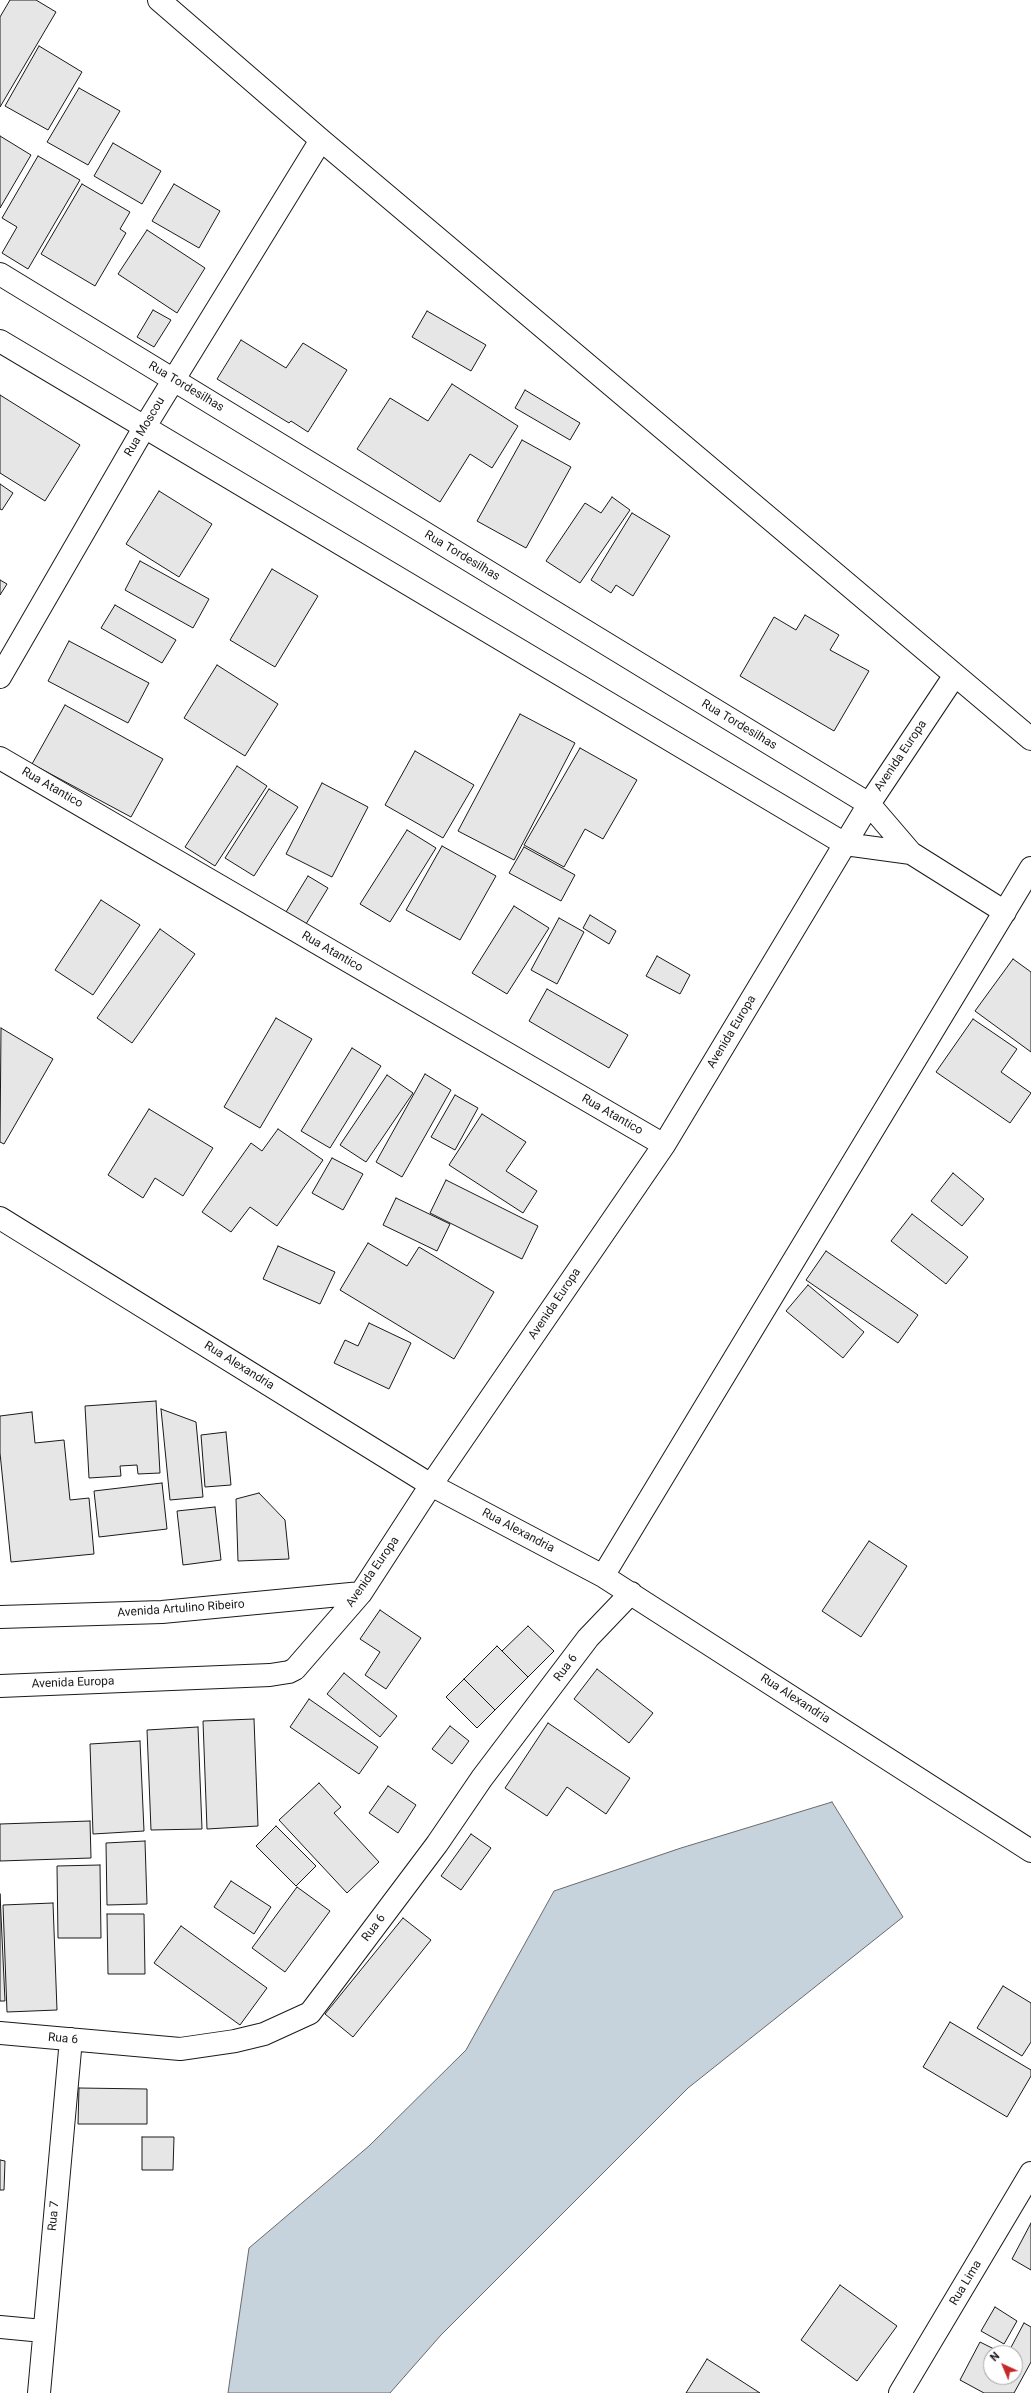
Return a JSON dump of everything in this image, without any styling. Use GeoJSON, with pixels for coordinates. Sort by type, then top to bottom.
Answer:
{"type":"FeatureCollection","features":[{"type":"Feature","properties":{"kind":"street"},"geometry":{"type":"LineString","coordinates":[[159,0],[321,140],[1031,739]]}},
{"type":"Feature","properties":{"kind":"street","name":"Rua Moscou"},"geometry":{"type":"LineString","coordinates":[[0,677],[144,428],[321,140]]}},
{"type":"Feature","properties":{"kind":"street","name":"Rua Tordesilhas"},"geometry":{"type":"LineString","coordinates":[[0,274],[869,804],[911,853],[1005,912]]}},
{"type":"Feature","properties":{"kind":"street","name":"Rua Tordesilhas"},"geometry":{"type":"LineString","coordinates":[[0,341],[845,844],[911,853]]}},
{"type":"Feature","properties":{"kind":"street","name":"Avenida Europa"},"geometry":{"type":"LineString","coordinates":[[0,1686],[270,1675],[289,1672],[298,1666],[361,1593],[431,1485],[664,1145],[869,804],[955,675]]}},
{"type":"Feature","properties":{"kind":"street","name":"Rua Atantico"},"geometry":{"type":"LineString","coordinates":[[0,758],[664,1145]]}},
{"type":"Feature","properties":{"kind":"street"},"geometry":{"type":"LineString","coordinates":[[603,1576],[1031,868]]}},
{"type":"Feature","properties":{"kind":"street","name":"Rua Alexandria"},"geometry":{"type":"LineString","coordinates":[[0,1218],[431,1485],[603,1576],[631,1593],[1031,1851]]}},
{"type":"Feature","properties":{"kind":"street","name":"Avenida Artulino Ribeiro"},"geometry":{"type":"LineString","coordinates":[[0,1617],[162,1612],[361,1593]]}},
{"type":"Feature","properties":{"kind":"street","name":"Rua 6"},"geometry":{"type":"LineString","coordinates":[[0,2033],[180,2049],[235,2042],[264,2034],[310,2013],[437,1844],[482,1778],[583,1645],[631,1593]]}},
{"type":"Feature","properties":{"kind":"street","name":"Rua 7"},"geometry":{"type":"LineString","coordinates":[[39,2393],[43,2331],[71,2039]]}},
{"type":"Feature","properties":{"kind":"street","name":"Rua Lima"},"geometry":{"type":"LineString","coordinates":[[900,2393],[1031,2173]]}},
{"type":"Feature","properties":{"kind":"street"},"geometry":{"type":"LineString","coordinates":[[0,2327],[43,2331]]}},
{"type":"Feature","properties":{"kind":"shaded area"},"geometry":{"type":"Polygon","coordinates":[[[832,1802],[903,1917],[688,2088],[441,2335],[390,2393],[228,2393],[249,2248],[369,2146],[466,2050],[554,1891],[681,1848],[832,1802]]]}},
{"type":"Feature","properties":{"kind":"building"},"geometry":{"type":"Polygon","coordinates":[[[10,0],[36,0],[56,12],[0,107],[0,17],[10,0]]]}},
{"type":"Feature","properties":{"kind":"building"},"geometry":{"type":"Polygon","coordinates":[[[39,46],[82,72],[48,130],[5,106],[39,46]]]}},
{"type":"Feature","properties":{"kind":"building"},"geometry":{"type":"Polygon","coordinates":[[[79,88],[120,111],[88,165],[47,142],[79,88]]]}},
{"type":"Feature","properties":{"kind":"building"},"geometry":{"type":"Polygon","coordinates":[[[0,136],[31,155],[0,208],[0,136]]]}},
{"type":"Feature","properties":{"kind":"building"},"geometry":{"type":"Polygon","coordinates":[[[113,143],[161,171],[142,204],[94,176],[113,143]]]}},
{"type":"Feature","properties":{"kind":"building"},"geometry":{"type":"Polygon","coordinates":[[[38,156],[80,180],[28,269],[2,253],[17,227],[2,218],[38,156]]]}},
{"type":"Feature","properties":{"kind":"building"},"geometry":{"type":"Polygon","coordinates":[[[82,184],[130,212],[120,229],[126,233],[95,286],[41,254],[82,184]]]}},
{"type":"Feature","properties":{"kind":"building"},"geometry":{"type":"Polygon","coordinates":[[[174,184],[220,211],[199,248],[152,221],[174,184]]]}},
{"type":"Feature","properties":{"kind":"building"},"geometry":{"type":"Polygon","coordinates":[[[147,230],[205,268],[177,313],[118,274],[147,230]]]}},
{"type":"Feature","properties":{"kind":"building"},"geometry":{"type":"Polygon","coordinates":[[[153,310],[171,320],[154,347],[137,337],[153,310]]]}},
{"type":"Feature","properties":{"kind":"building"},"geometry":{"type":"Polygon","coordinates":[[[427,311],[486,345],[471,371],[412,337],[427,311]]]}},
{"type":"Feature","properties":{"kind":"building"},"geometry":{"type":"Polygon","coordinates":[[[241,340],[286,368],[303,343],[347,370],[308,432],[291,421],[289,423],[217,379],[241,340]]]}},
{"type":"Feature","properties":{"kind":"building"},"geometry":{"type":"Polygon","coordinates":[[[452,384],[518,426],[492,468],[470,454],[440,502],[357,449],[390,398],[428,421],[452,384]]]}},
{"type":"Feature","properties":{"kind":"building"},"geometry":{"type":"Polygon","coordinates":[[[525,390],[580,423],[570,440],[515,408],[525,390]]]}},
{"type":"Feature","properties":{"kind":"building"},"geometry":{"type":"Polygon","coordinates":[[[0,395],[80,445],[45,501],[0,473],[0,395]]]}},
{"type":"Feature","properties":{"kind":"building"},"geometry":{"type":"Polygon","coordinates":[[[522,440],[571,467],[526,548],[477,521],[522,440]]]}},
{"type":"Feature","properties":{"kind":"building"},"geometry":{"type":"Polygon","coordinates":[[[0,484],[13,493],[2,510],[0,509],[0,484]]]}},
{"type":"Feature","properties":{"kind":"building"},"geometry":{"type":"Polygon","coordinates":[[[159,491],[212,524],[179,577],[126,544],[159,491]]]}},
{"type":"Feature","properties":{"kind":"building"},"geometry":{"type":"Polygon","coordinates":[[[612,497],[630,510],[580,583],[546,561],[585,503],[601,513],[612,497]]]}},
{"type":"Feature","properties":{"kind":"building"},"geometry":{"type":"Polygon","coordinates":[[[632,513],[670,536],[633,596],[616,585],[611,593],[591,580],[632,513]]]}},
{"type":"Feature","properties":{"kind":"building"},"geometry":{"type":"Polygon","coordinates":[[[140,561],[209,599],[193,628],[125,590],[140,561]]]}},
{"type":"Feature","properties":{"kind":"building"},"geometry":{"type":"Polygon","coordinates":[[[272,569],[318,596],[275,667],[230,640],[272,569]]]}},
{"type":"Feature","properties":{"kind":"building"},"geometry":{"type":"Polygon","coordinates":[[[0,580],[7,584],[0,595],[0,580]]]}},
{"type":"Feature","properties":{"kind":"building"},"geometry":{"type":"Polygon","coordinates":[[[115,605],[176,640],[162,663],[101,628],[115,605]]]}},
{"type":"Feature","properties":{"kind":"building"},"geometry":{"type":"Polygon","coordinates":[[[805,615],[839,635],[830,650],[869,671],[834,731],[740,676],[774,617],[796,630],[805,615]]]}},
{"type":"Feature","properties":{"kind":"building"},"geometry":{"type":"Polygon","coordinates":[[[69,641],[149,683],[128,723],[48,681],[69,641]]]}},
{"type":"Feature","properties":{"kind":"building"},"geometry":{"type":"Polygon","coordinates":[[[217,665],[278,704],[245,756],[184,718],[217,665]]]}},
{"type":"Feature","properties":{"kind":"building"},"geometry":{"type":"Polygon","coordinates":[[[65,705],[163,759],[131,817],[32,764],[65,705]]]}},
{"type":"Feature","properties":{"kind":"building"},"geometry":{"type":"Polygon","coordinates":[[[520,714],[575,743],[514,860],[458,831],[520,714]]]}},
{"type":"Feature","properties":{"kind":"building"},"geometry":{"type":"Polygon","coordinates":[[[580,748],[637,780],[603,839],[585,829],[564,867],[524,845],[580,748]]]}},
{"type":"Feature","properties":{"kind":"building"},"geometry":{"type":"Polygon","coordinates":[[[415,751],[474,785],[443,838],[385,805],[415,751]]]}},
{"type":"Feature","properties":{"kind":"building"},"geometry":{"type":"Polygon","coordinates":[[[237,766],[267,786],[215,866],[185,847],[237,766]]]}},
{"type":"Feature","properties":{"kind":"building"},"geometry":{"type":"Polygon","coordinates":[[[322,783],[368,807],[332,877],[286,854],[322,783]]]}},
{"type":"Feature","properties":{"kind":"building"},"geometry":{"type":"Polygon","coordinates":[[[269,789],[298,807],[254,876],[225,858],[269,789]]]}},
{"type":"Feature","properties":{"kind":"building"},"geometry":{"type":"Polygon","coordinates":[[[407,830],[436,848],[390,922],[360,904],[407,830]]]}},
{"type":"Feature","properties":{"kind":"building"},"geometry":{"type":"Polygon","coordinates":[[[442,846],[496,876],[460,940],[406,910],[442,846]]]}},
{"type":"Feature","properties":{"kind":"building"},"geometry":{"type":"Polygon","coordinates":[[[524,847],[575,875],[561,901],[509,873],[524,847]]]}},
{"type":"Feature","properties":{"kind":"building"},"geometry":{"type":"Polygon","coordinates":[[[308,876],[328,888],[306,924],[286,912],[308,876]]]}},
{"type":"Feature","properties":{"kind":"building"},"geometry":{"type":"Polygon","coordinates":[[[101,900],[140,925],[93,995],[55,970],[101,900]]]}},
{"type":"Feature","properties":{"kind":"building"},"geometry":{"type":"Polygon","coordinates":[[[514,906],[549,928],[507,994],[472,973],[514,906]]]}},
{"type":"Feature","properties":{"kind":"building"},"geometry":{"type":"Polygon","coordinates":[[[590,915],[616,931],[609,944],[583,928],[590,915]]]}},
{"type":"Feature","properties":{"kind":"building"},"geometry":{"type":"Polygon","coordinates":[[[559,918],[584,932],[557,984],[531,970],[559,918]]]}},
{"type":"Feature","properties":{"kind":"building"},"geometry":{"type":"Polygon","coordinates":[[[160,929],[195,954],[132,1043],[97,1018],[160,929]]]}},
{"type":"Feature","properties":{"kind":"building"},"geometry":{"type":"Polygon","coordinates":[[[657,956],[690,975],[680,994],[646,976],[657,956]]]}},
{"type":"Feature","properties":{"kind":"building"},"geometry":{"type":"Polygon","coordinates":[[[1013,959],[1031,972],[1031,1052],[975,1011],[1013,959]]]}},
{"type":"Feature","properties":{"kind":"building"},"geometry":{"type":"Polygon","coordinates":[[[547,989],[628,1035],[609,1068],[529,1021],[547,989]]]}},
{"type":"Feature","properties":{"kind":"building"},"geometry":{"type":"Polygon","coordinates":[[[276,1018],[312,1039],[260,1128],[224,1107],[276,1018]]]}},
{"type":"Feature","properties":{"kind":"building"},"geometry":{"type":"Polygon","coordinates":[[[973,1019],[1017,1049],[1001,1072],[1031,1093],[1010,1123],[936,1072],[973,1019]]]}},
{"type":"Feature","properties":{"kind":"building"},"geometry":{"type":"Polygon","coordinates":[[[1,1028],[53,1059],[4,1144],[0,1142],[1,1028]]]}},
{"type":"Feature","properties":{"kind":"building"},"geometry":{"type":"Polygon","coordinates":[[[352,1048],[381,1066],[330,1148],[301,1131],[352,1048]]]}},
{"type":"Feature","properties":{"kind":"building"},"geometry":{"type":"Polygon","coordinates":[[[425,1074],[451,1090],[402,1177],[376,1162],[425,1074]]]}},
{"type":"Feature","properties":{"kind":"building"},"geometry":{"type":"Polygon","coordinates":[[[387,1075],[413,1093],[366,1162],[340,1145],[387,1075]]]}},
{"type":"Feature","properties":{"kind":"building"},"geometry":{"type":"Polygon","coordinates":[[[455,1095],[478,1108],[455,1150],[431,1137],[455,1095]]]}},
{"type":"Feature","properties":{"kind":"building"},"geometry":{"type":"Polygon","coordinates":[[[149,1109],[213,1148],[183,1196],[155,1178],[143,1198],[108,1175],[149,1109]]]}},
{"type":"Feature","properties":{"kind":"building"},"geometry":{"type":"Polygon","coordinates":[[[482,1114],[526,1142],[506,1171],[537,1191],[523,1213],[449,1165],[482,1114]]]}},
{"type":"Feature","properties":{"kind":"building"},"geometry":{"type":"Polygon","coordinates":[[[278,1129],[323,1160],[277,1226],[250,1207],[231,1232],[202,1212],[251,1143],[262,1151],[278,1129]]]}},
{"type":"Feature","properties":{"kind":"building"},"geometry":{"type":"Polygon","coordinates":[[[332,1158],[363,1174],[343,1210],[312,1193],[332,1158]]]}},
{"type":"Feature","properties":{"kind":"building"},"geometry":{"type":"Polygon","coordinates":[[[953,1173],[984,1199],[962,1226],[931,1201],[953,1173]]]}},
{"type":"Feature","properties":{"kind":"building"},"geometry":{"type":"Polygon","coordinates":[[[446,1180],[538,1226],[522,1259],[430,1213],[446,1180]]]}},
{"type":"Feature","properties":{"kind":"building"},"geometry":{"type":"Polygon","coordinates":[[[396,1198],[450,1224],[437,1251],[383,1225],[396,1198]]]}},
{"type":"Feature","properties":{"kind":"building"},"geometry":{"type":"Polygon","coordinates":[[[912,1214],[968,1257],[946,1284],[891,1241],[912,1214]]]}},
{"type":"Feature","properties":{"kind":"building"},"geometry":{"type":"Polygon","coordinates":[[[368,1243],[407,1266],[419,1247],[494,1292],[454,1359],[340,1290],[368,1243]]]}},
{"type":"Feature","properties":{"kind":"building"},"geometry":{"type":"Polygon","coordinates":[[[278,1246],[335,1272],[320,1304],[263,1279],[278,1246]]]}},
{"type":"Feature","properties":{"kind":"building"},"geometry":{"type":"Polygon","coordinates":[[[826,1251],[918,1315],[898,1343],[806,1280],[826,1251]]]}},
{"type":"Feature","properties":{"kind":"building"},"geometry":{"type":"Polygon","coordinates":[[[808,1285],[864,1332],[843,1358],[786,1311],[808,1285]]]}},
{"type":"Feature","properties":{"kind":"building"},"geometry":{"type":"Polygon","coordinates":[[[369,1323],[411,1343],[389,1389],[334,1363],[345,1340],[358,1346],[369,1323]]]}},
{"type":"Feature","properties":{"kind":"building"},"geometry":{"type":"Polygon","coordinates":[[[156,1401],[160,1473],[138,1474],[137,1465],[120,1466],[121,1476],[89,1478],[85,1406],[156,1401]]]}},
{"type":"Feature","properties":{"kind":"building"},"geometry":{"type":"Polygon","coordinates":[[[161,1409],[196,1422],[203,1497],[170,1500],[161,1409]]]}},
{"type":"Feature","properties":{"kind":"building"},"geometry":{"type":"Polygon","coordinates":[[[32,1412],[35,1443],[64,1440],[70,1500],[89,1498],[94,1554],[11,1562],[0,1453],[0,1416],[32,1412]]]}},
{"type":"Feature","properties":{"kind":"building"},"geometry":{"type":"Polygon","coordinates":[[[226,1432],[231,1485],[205,1487],[201,1435],[226,1432]]]}},
{"type":"Feature","properties":{"kind":"building"},"geometry":{"type":"Polygon","coordinates":[[[162,1483],[167,1529],[99,1537],[94,1491],[162,1483]]]}},
{"type":"Feature","properties":{"kind":"building"},"geometry":{"type":"Polygon","coordinates":[[[259,1493],[285,1520],[289,1559],[238,1561],[236,1499],[259,1493]]]}},
{"type":"Feature","properties":{"kind":"building"},"geometry":{"type":"Polygon","coordinates":[[[215,1507],[221,1560],[183,1565],[177,1511],[215,1507]]]}},
{"type":"Feature","properties":{"kind":"building"},"geometry":{"type":"Polygon","coordinates":[[[869,1541],[907,1566],[861,1637],[822,1611],[869,1541]]]}},
{"type":"Feature","properties":{"kind":"building"},"geometry":{"type":"Polygon","coordinates":[[[380,1610],[421,1638],[386,1689],[365,1675],[380,1652],[360,1639],[380,1610]]]}},
{"type":"Feature","properties":{"kind":"building"},"geometry":{"type":"Polygon","coordinates":[[[528,1626],[554,1651],[528,1677],[502,1651],[528,1626]]]}},
{"type":"Feature","properties":{"kind":"building"},"geometry":{"type":"Polygon","coordinates":[[[497,1646],[528,1677],[495,1710],[464,1679],[497,1646]]]}},
{"type":"Feature","properties":{"kind":"building"},"geometry":{"type":"Polygon","coordinates":[[[597,1669],[653,1713],[629,1743],[574,1699],[597,1669]]]}},
{"type":"Feature","properties":{"kind":"building"},"geometry":{"type":"Polygon","coordinates":[[[344,1673],[397,1716],[380,1737],[327,1694],[344,1673]]]}},
{"type":"Feature","properties":{"kind":"building"},"geometry":{"type":"Polygon","coordinates":[[[464,1679],[495,1710],[477,1728],[446,1697],[464,1679]]]}},
{"type":"Feature","properties":{"kind":"building"},"geometry":{"type":"Polygon","coordinates":[[[309,1699],[378,1747],[359,1774],[290,1727],[309,1699]]]}},
{"type":"Feature","properties":{"kind":"building"},"geometry":{"type":"Polygon","coordinates":[[[254,1719],[258,1826],[207,1829],[203,1721],[254,1719]]]}},
{"type":"Feature","properties":{"kind":"building"},"geometry":{"type":"Polygon","coordinates":[[[548,1723],[630,1778],[606,1814],[567,1787],[547,1816],[505,1788],[548,1723]]]}},
{"type":"Feature","properties":{"kind":"building"},"geometry":{"type":"Polygon","coordinates":[[[450,1726],[469,1741],[452,1764],[432,1749],[450,1726]]]}},
{"type":"Feature","properties":{"kind":"building"},"geometry":{"type":"Polygon","coordinates":[[[198,1727],[202,1829],[151,1830],[147,1730],[198,1727]]]}},
{"type":"Feature","properties":{"kind":"building"},"geometry":{"type":"Polygon","coordinates":[[[140,1741],[144,1831],[93,1834],[90,1744],[140,1741]]]}},
{"type":"Feature","properties":{"kind":"building"},"geometry":{"type":"Polygon","coordinates":[[[319,1783],[341,1807],[334,1813],[379,1862],[347,1893],[279,1820],[319,1783]]]}},
{"type":"Feature","properties":{"kind":"building"},"geometry":{"type":"Polygon","coordinates":[[[388,1786],[416,1805],[398,1833],[369,1813],[388,1786]]]}},
{"type":"Feature","properties":{"kind":"building"},"geometry":{"type":"Polygon","coordinates":[[[90,1821],[91,1858],[0,1861],[0,1824],[90,1821]]]}},
{"type":"Feature","properties":{"kind":"building"},"geometry":{"type":"Polygon","coordinates":[[[276,1826],[316,1866],[296,1886],[256,1846],[276,1826]]]}},
{"type":"Feature","properties":{"kind":"building"},"geometry":{"type":"Polygon","coordinates":[[[471,1834],[491,1848],[461,1890],[441,1876],[471,1834]]]}},
{"type":"Feature","properties":{"kind":"building"},"geometry":{"type":"Polygon","coordinates":[[[145,1841],[147,1904],[107,1905],[106,1843],[145,1841]]]}},
{"type":"Feature","properties":{"kind":"building"},"geometry":{"type":"Polygon","coordinates":[[[100,1865],[101,1938],[58,1938],[57,1866],[100,1865]]]}},
{"type":"Feature","properties":{"kind":"building"},"geometry":{"type":"Polygon","coordinates":[[[231,1881],[271,1907],[254,1934],[214,1907],[231,1881]]]}},
{"type":"Feature","properties":{"kind":"building"},"geometry":{"type":"Polygon","coordinates":[[[297,1887],[330,1911],[285,1972],[252,1948],[297,1887]]]}},
{"type":"Feature","properties":{"kind":"building"},"geometry":{"type":"Polygon","coordinates":[[[0,1894],[5,2001],[0,2001],[0,1894]]]}},
{"type":"Feature","properties":{"kind":"building"},"geometry":{"type":"Polygon","coordinates":[[[53,1903],[57,2010],[7,2012],[3,1905],[53,1903]]]}},
{"type":"Feature","properties":{"kind":"building"},"geometry":{"type":"Polygon","coordinates":[[[107,1914],[144,1914],[145,1974],[108,1974],[107,1914]]]}},
{"type":"Feature","properties":{"kind":"building"},"geometry":{"type":"Polygon","coordinates":[[[403,1918],[431,1940],[353,2037],[325,2014],[403,1918]]]}},
{"type":"Feature","properties":{"kind":"building"},"geometry":{"type":"Polygon","coordinates":[[[181,1926],[267,1988],[240,2025],[154,1963],[181,1926]]]}},
{"type":"Feature","properties":{"kind":"building"},"geometry":{"type":"Polygon","coordinates":[[[1003,1986],[1031,2003],[1031,2042],[1022,2056],[977,2028],[1003,1986]]]}},
{"type":"Feature","properties":{"kind":"building"},"geometry":{"type":"Polygon","coordinates":[[[950,2022],[1031,2070],[1031,2076],[1007,2117],[923,2067],[950,2022]]]}},
{"type":"Feature","properties":{"kind":"building"},"geometry":{"type":"Polygon","coordinates":[[[79,2088],[147,2089],[147,2124],[78,2124],[79,2088]]]}},
{"type":"Feature","properties":{"kind":"building"},"geometry":{"type":"Polygon","coordinates":[[[142,2137],[174,2137],[173,2170],[142,2170],[142,2137]]]}},
{"type":"Feature","properties":{"kind":"building"},"geometry":{"type":"Polygon","coordinates":[[[0,2160],[5,2161],[4,2190],[0,2190],[0,2160]]]}},
{"type":"Feature","properties":{"kind":"building"},"geometry":{"type":"Polygon","coordinates":[[[1031,2223],[1031,2270],[1012,2259],[1031,2223]]]}},
{"type":"Feature","properties":{"kind":"building"},"geometry":{"type":"Polygon","coordinates":[[[840,2285],[897,2326],[857,2381],[801,2340],[840,2285]]]}},
{"type":"Feature","properties":{"kind":"building"},"geometry":{"type":"Polygon","coordinates":[[[995,2307],[1017,2321],[1004,2344],[981,2331],[995,2307]]]}},
{"type":"Feature","properties":{"kind":"building"},"geometry":{"type":"Polygon","coordinates":[[[1024,2323],[1031,2327],[1031,2362],[1023,2377],[1023,2345],[1012,2345],[1024,2323]]]}},
{"type":"Feature","properties":{"kind":"building"},"geometry":{"type":"Polygon","coordinates":[[[980,2342],[986,2345],[983,2345],[983,2385],[1018,2385],[1014,2393],[984,2393],[960,2380],[980,2342]]]}},
{"type":"Feature","properties":{"kind":"building"},"geometry":{"type":"Polygon","coordinates":[[[707,2359],[760,2393],[686,2393],[707,2359]]]}}]}
